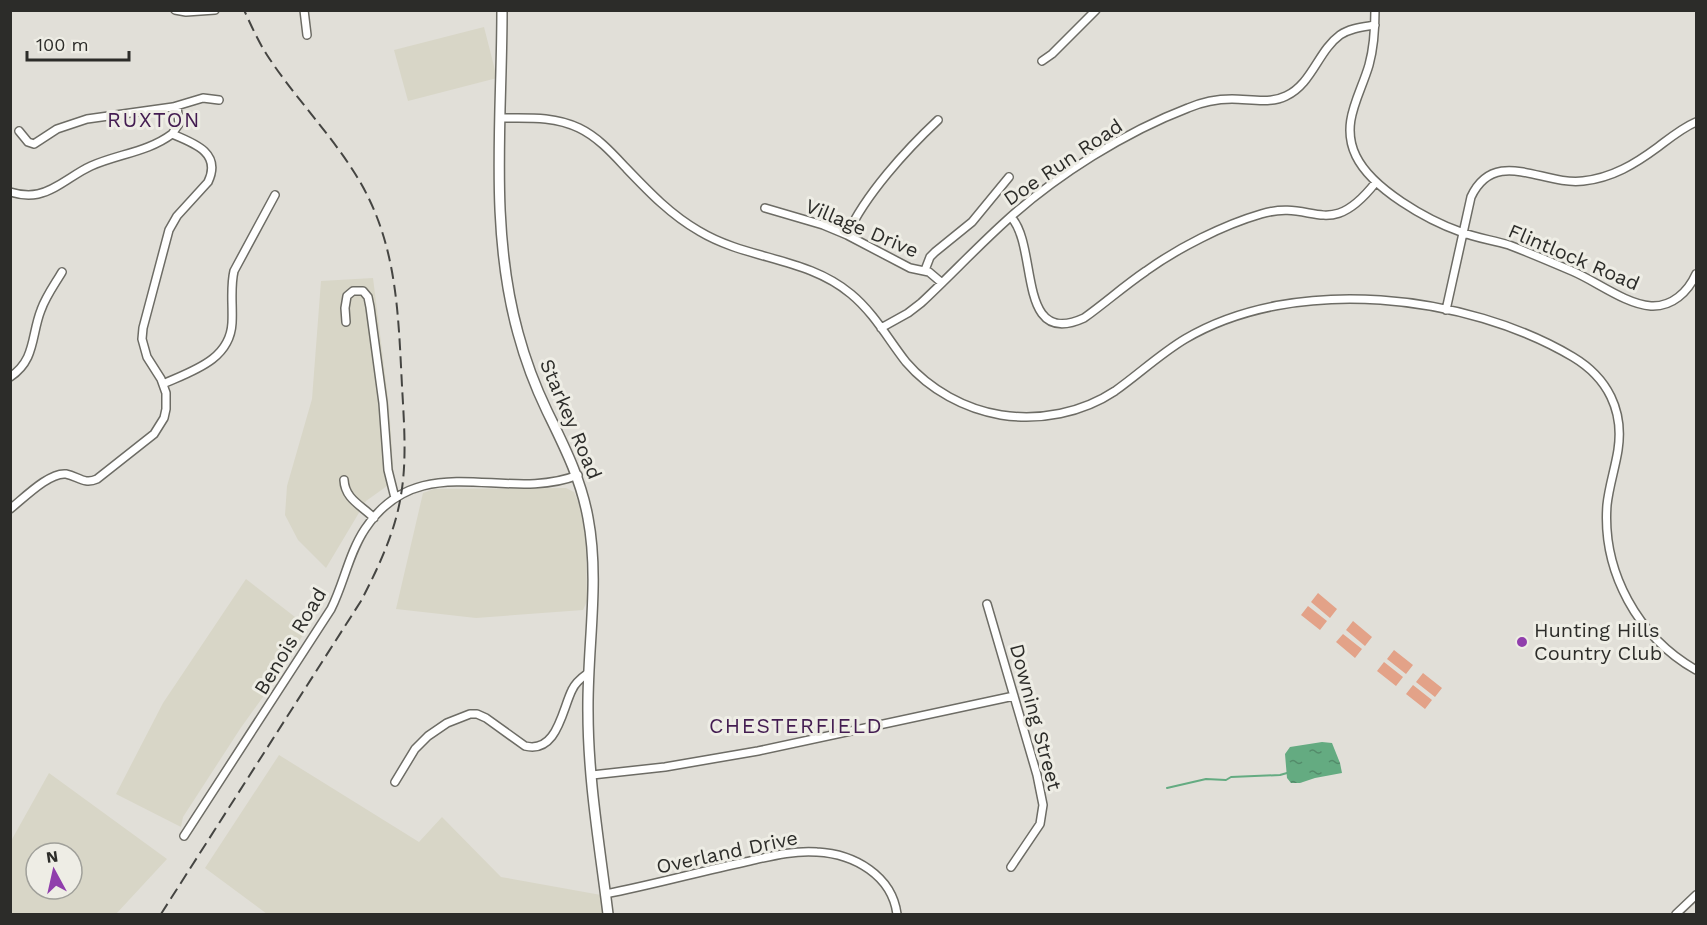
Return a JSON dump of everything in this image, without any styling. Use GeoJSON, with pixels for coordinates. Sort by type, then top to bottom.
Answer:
{"type":"FeatureCollection","features":[{"type":"Feature","properties":{"kind":"main road","name":"Starkey Road"},"geometry":{"type":"LineString","coordinates":[[502,10],[500,210],[505,273],[518,333],[535,385],[578,475],[589,520],[592,558],[588,674],[589,745],[608,915]]}},
{"type":"Feature","properties":{"kind":"street"},"geometry":{"type":"LineString","coordinates":[[175,10],[186,12],[215,10]]}},
{"type":"Feature","properties":{"kind":"street"},"geometry":{"type":"LineString","coordinates":[[304,10],[307,35]]}},
{"type":"Feature","properties":{"kind":"street"},"geometry":{"type":"LineString","coordinates":[[1042,61],[1096,10]]}},
{"type":"Feature","properties":{"kind":"street","name":"Flintlock Road"},"geometry":{"type":"LineString","coordinates":[[1375,10],[1370,58],[1351,112],[1350,123],[1353,150],[1364,169],[1376,182],[1431,218],[1463,233],[1495,241],[1540,258],[1642,305],[1658,305],[1674,300],[1688,288],[1696,274]]}},
{"type":"Feature","properties":{"kind":"street","name":"Doe Run Road"},"geometry":{"type":"LineString","coordinates":[[881,328],[908,313],[1011,217],[1099,153],[1171,115],[1203,102],[1272,100],[1287,96],[1303,83],[1332,43],[1340,36],[1355,28],[1375,25]]}},
{"type":"Feature","properties":{"kind":"street"},"geometry":{"type":"LineString","coordinates":[[19,131],[28,142],[34,144],[69,123],[177,106],[203,98],[219,100]]}},
{"type":"Feature","properties":{"kind":"street"},"geometry":{"type":"LineString","coordinates":[[10,192],[28,195],[47,192],[89,167],[141,151],[172,134],[179,124],[177,106]]}},
{"type":"Feature","properties":{"kind":"street"},"geometry":{"type":"LineString","coordinates":[[501,118],[555,120],[588,132],[670,212],[685,223],[701,233],[732,246],[823,275],[853,296],[915,372],[938,391],[967,406],[999,415],[1034,417],[1062,413],[1095,402],[1112,393],[1186,339],[1214,324],[1253,311],[1298,303],[1353,300],[1406,303],[1446,310],[1494,323],[1547,344],[1580,361],[1592,371],[1608,389],[1616,405],[1620,427],[1618,452],[1607,504],[1608,536],[1613,564],[1625,595],[1644,626],[1667,651],[1696,670]]}},
{"type":"Feature","properties":{"kind":"street"},"geometry":{"type":"LineString","coordinates":[[847,235],[865,202],[922,135],[938,120]]}},
{"type":"Feature","properties":{"kind":"street"},"geometry":{"type":"LineString","coordinates":[[1446,310],[1472,194],[1479,184],[1492,174],[1513,170],[1570,182],[1598,178],[1629,166],[1682,129],[1696,122]]}},
{"type":"Feature","properties":{"kind":"street"},"geometry":{"type":"LineString","coordinates":[[10,509],[54,476],[64,474],[87,482],[97,479],[154,434],[161,424],[166,409],[163,384],[143,346],[143,328],[169,230],[177,216],[208,182],[212,170],[205,151],[194,143],[172,134]]}},
{"type":"Feature","properties":{"kind":"street"},"geometry":{"type":"LineString","coordinates":[[925,270],[935,252],[972,222],[1009,177]]}},
{"type":"Feature","properties":{"kind":"street"},"geometry":{"type":"LineString","coordinates":[[1011,217],[1021,231],[1033,296],[1039,311],[1054,323],[1069,324],[1084,318],[1163,259],[1217,231],[1270,211],[1294,211],[1318,216],[1332,216],[1355,205],[1376,182]]}},
{"type":"Feature","properties":{"kind":"street"},"geometry":{"type":"LineString","coordinates":[[163,384],[208,363],[228,341],[232,323],[234,272],[275,195]]}},
{"type":"Feature","properties":{"kind":"street","name":"Village Drive"},"geometry":{"type":"LineString","coordinates":[[765,208],[823,225],[847,235],[910,268],[925,270],[942,283]]}},
{"type":"Feature","properties":{"kind":"street"},"geometry":{"type":"LineString","coordinates":[[10,377],[19,371],[29,355],[42,307],[62,272]]}},
{"type":"Feature","properties":{"kind":"street"},"geometry":{"type":"LineString","coordinates":[[346,322],[347,296],[353,291],[363,291],[368,297],[370,307],[385,421],[388,470],[395,498]]}},
{"type":"Feature","properties":{"kind":"street","name":"Benois Road"},"geometry":{"type":"LineString","coordinates":[[184,836],[331,609],[340,591],[358,540],[386,504],[420,487],[439,483],[454,481],[550,483],[578,475]]}},
{"type":"Feature","properties":{"kind":"street"},"geometry":{"type":"LineString","coordinates":[[344,480],[345,490],[351,498],[374,518]]}},
{"type":"Feature","properties":{"kind":"street","name":"Downing Street"},"geometry":{"type":"LineString","coordinates":[[987,604],[1037,775],[1043,810],[1040,824],[1011,867]]}},
{"type":"Feature","properties":{"kind":"street"},"geometry":{"type":"LineString","coordinates":[[395,782],[415,749],[428,736],[447,723],[470,714],[486,718],[525,746],[543,745],[556,731],[572,689],[588,674]]}},
{"type":"Feature","properties":{"kind":"street"},"geometry":{"type":"LineString","coordinates":[[592,775],[758,751],[1014,696]]}},
{"type":"Feature","properties":{"kind":"street","name":"Overland Drive"},"geometry":{"type":"LineString","coordinates":[[605,894],[765,857],[816,852],[849,860],[879,876],[888,886],[897,915]]}},
{"type":"Feature","properties":{"kind":"street"},"geometry":{"type":"LineString","coordinates":[[1676,915],[1696,895]]}},
{"type":"Feature","properties":{"kind":"shaded area"},"geometry":{"type":"Polygon","coordinates":[[[484,27],[497,78],[408,101],[394,50],[484,27]]]}},
{"type":"Feature","properties":{"kind":"shaded area"},"geometry":{"type":"Polygon","coordinates":[[[373,278],[389,406],[394,481],[366,501],[326,568],[298,540],[285,515],[287,486],[312,399],[321,281],[373,278]]]}},
{"type":"Feature","properties":{"kind":"shaded area"},"geometry":{"type":"Polygon","coordinates":[[[566,488],[574,492],[581,509],[586,541],[587,601],[583,610],[476,618],[396,609],[423,493],[434,489],[566,488]]]}},
{"type":"Feature","properties":{"kind":"shaded area"},"geometry":{"type":"Polygon","coordinates":[[[246,579],[308,627],[183,817],[181,827],[116,794],[163,703],[246,579]]]}},
{"type":"Feature","properties":{"kind":"shaded area"},"geometry":{"type":"Polygon","coordinates":[[[1318,593],[1337,609],[1330,618],[1311,602],[1318,593]]]}},
{"type":"Feature","properties":{"kind":"shaded area"},"geometry":{"type":"Polygon","coordinates":[[[1308,606],[1327,621],[1320,630],[1301,615],[1308,606]]]}},
{"type":"Feature","properties":{"kind":"shaded area"},"geometry":{"type":"Polygon","coordinates":[[[1353,621],[1372,637],[1365,646],[1346,630],[1353,621]]]}},
{"type":"Feature","properties":{"kind":"shaded area"},"geometry":{"type":"Polygon","coordinates":[[[1343,634],[1362,649],[1355,658],[1336,642],[1343,634]]]}},
{"type":"Feature","properties":{"kind":"shaded area"},"geometry":{"type":"Polygon","coordinates":[[[1394,650],[1413,665],[1406,674],[1387,659],[1394,650]]]}},
{"type":"Feature","properties":{"kind":"shaded area"},"geometry":{"type":"Polygon","coordinates":[[[1384,662],[1403,677],[1396,686],[1377,671],[1384,662]]]}},
{"type":"Feature","properties":{"kind":"shaded area"},"geometry":{"type":"Polygon","coordinates":[[[1423,673],[1442,688],[1435,697],[1416,682],[1423,673]]]}},
{"type":"Feature","properties":{"kind":"shaded area"},"geometry":{"type":"Polygon","coordinates":[[[1413,685],[1432,700],[1425,709],[1406,694],[1413,685]]]}},
{"type":"Feature","properties":{"kind":"shaded area"},"geometry":{"type":"Polygon","coordinates":[[[279,755],[419,842],[442,817],[501,877],[601,895],[603,914],[267,914],[205,868],[279,755]]]}},
{"type":"Feature","properties":{"kind":"shaded area"},"geometry":{"type":"Polygon","coordinates":[[[49,773],[167,859],[116,914],[11,914],[11,841],[49,773]]]}},
{"type":"Feature","properties":{"kind":"water"},"geometry":{"type":"Polygon","coordinates":[[[1322,742],[1332,743],[1342,773],[1291,783],[1287,778],[1285,754],[1290,747],[1322,742]]]}},
{"type":"Feature","properties":{"kind":"waterway"},"geometry":{"type":"LineString","coordinates":[[1167,788],[1206,779],[1226,780],[1231,777],[1287,773]]}},
{"type":"Feature","properties":{"kind":"railway"},"geometry":{"type":"LineString","coordinates":[[161,914],[361,601],[390,537],[403,482],[404,427],[399,330],[393,275],[379,223],[354,172],[267,55],[244,10]]}},
{"type":"Feature","properties":{"kind":"place","name":"Hunting Hills Country Club"},"geometry":{"type":"Point","coordinates":[1522,642]}},
{"type":"Feature","properties":{"kind":"district","name":"RUXTON"},"geometry":{"type":"Point","coordinates":[154,119]}},
{"type":"Feature","properties":{"kind":"district","name":"CHESTERFIELD"},"geometry":{"type":"Point","coordinates":[796,725]}}]}
